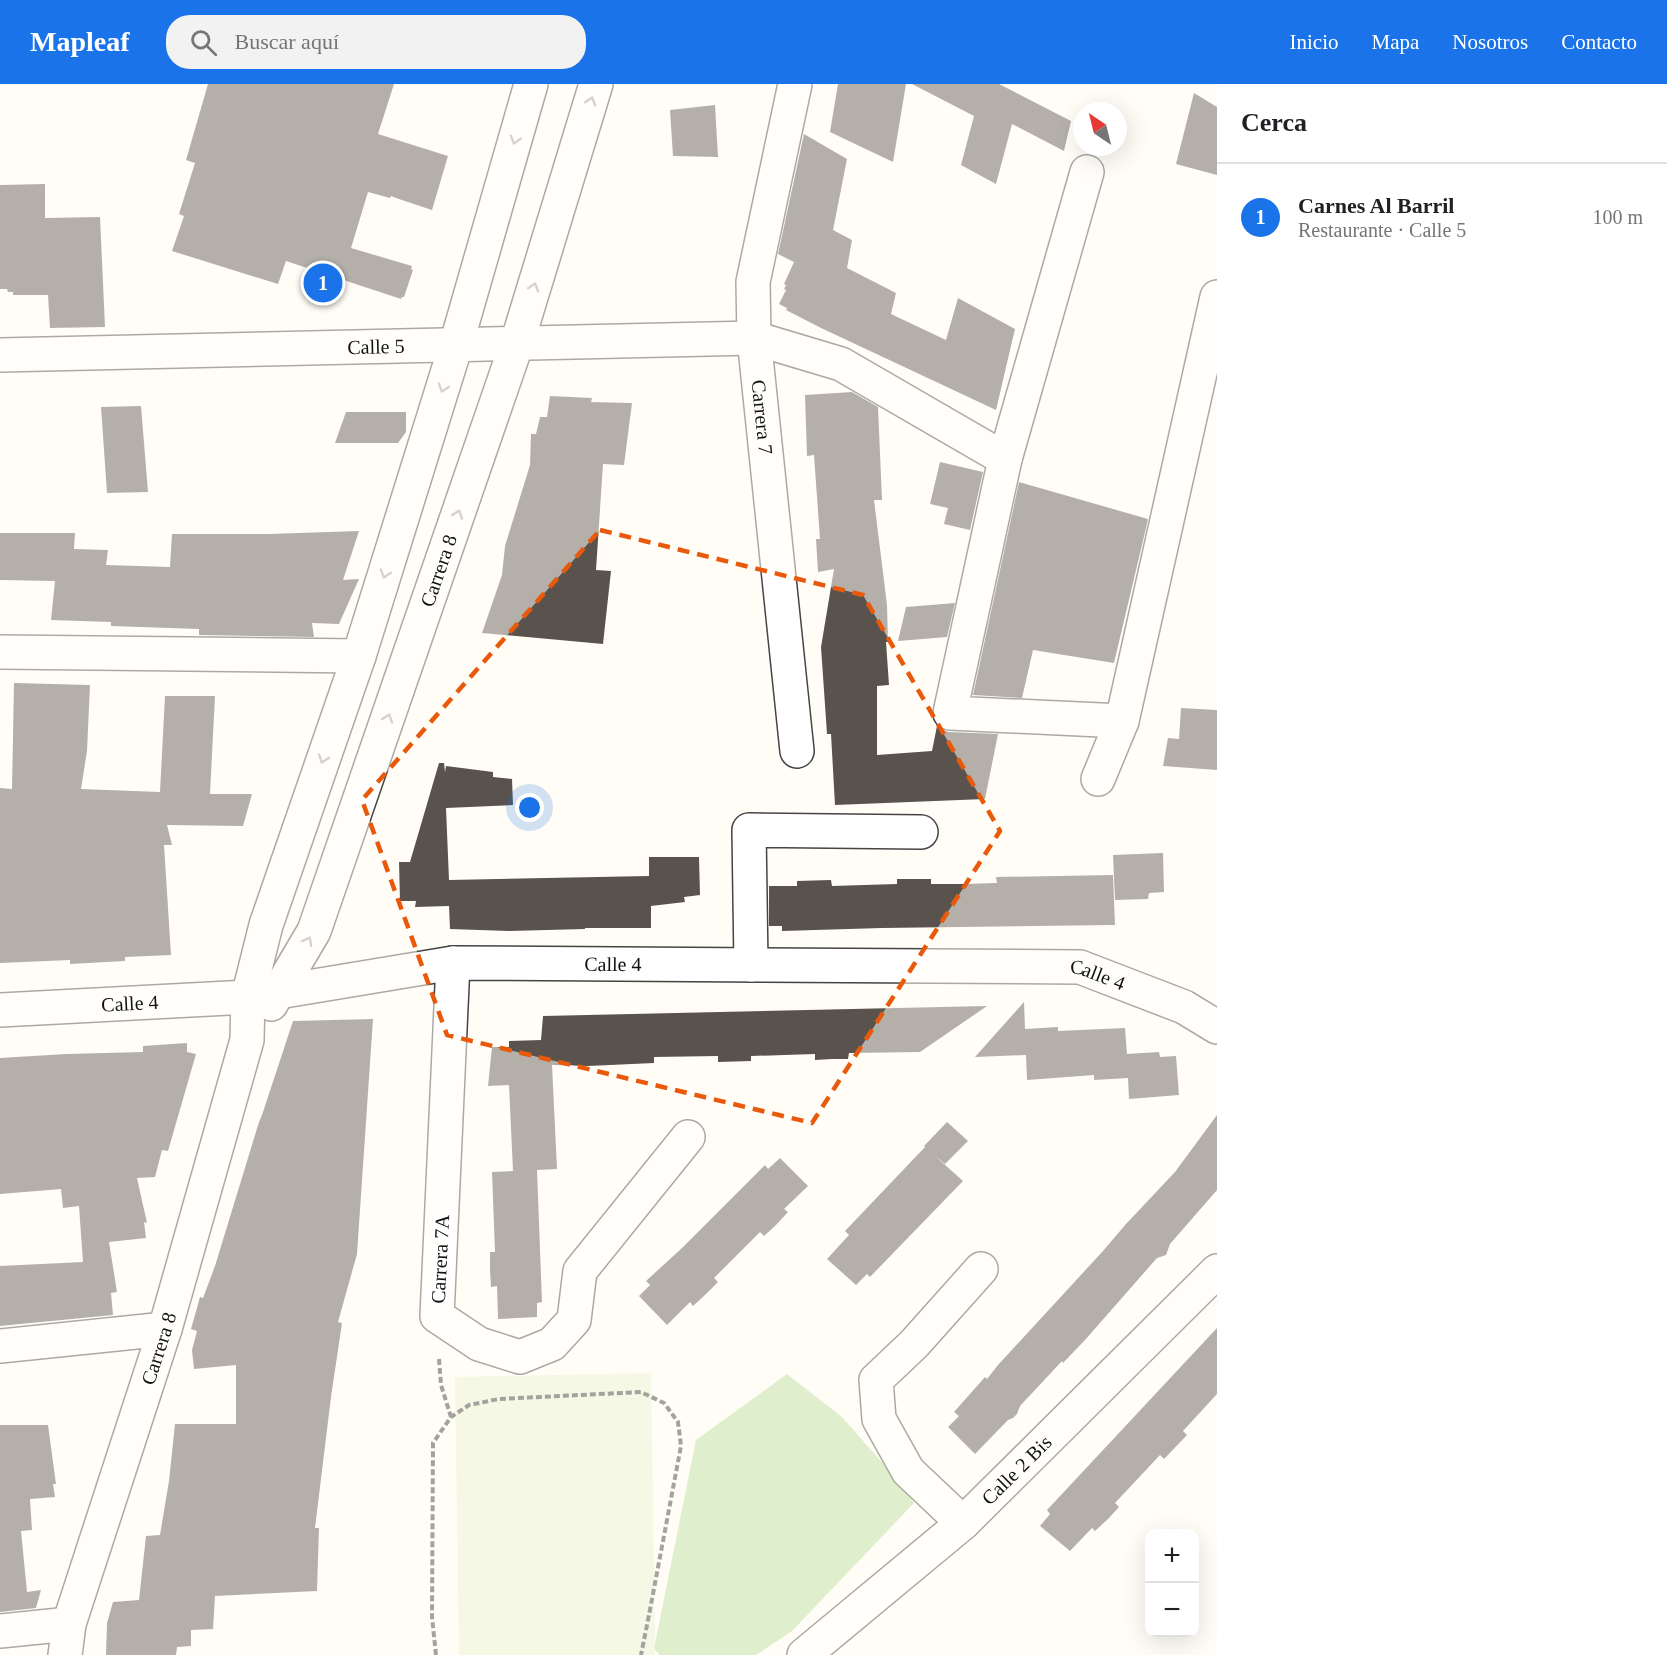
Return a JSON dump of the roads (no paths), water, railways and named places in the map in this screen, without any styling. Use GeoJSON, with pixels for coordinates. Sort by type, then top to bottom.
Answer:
{"type":"FeatureCollection","features":[{"type":"Feature","properties":{"kind":"street","name":"Carrera 8"},"geometry":{"type":"LineString","coordinates":[[264,995],[266,925],[359,656],[456,345],[531,84]]}},
{"type":"Feature","properties":{"kind":"street","name":"Carrera 8"},"geometry":{"type":"LineString","coordinates":[[67,1640],[165,1329],[247,1040],[264,995],[314,931],[517,343],[596,84]]}},
{"type":"Feature","properties":{"kind":"street","name":"Carrera 7"},"geometry":{"type":"LineString","coordinates":[[795,84],[753,282],[754,338],[797,751]]}},
{"type":"Feature","properties":{"kind":"street"},"geometry":{"type":"LineString","coordinates":[[1087,172],[1005,459],[950,713],[1122,721]]}},
{"type":"Feature","properties":{"kind":"street"},"geometry":{"type":"LineString","coordinates":[[1098,779],[1122,721],[1217,297]]}},
{"type":"Feature","properties":{"kind":"street","name":"Calle 5"},"geometry":{"type":"LineString","coordinates":[[0,355],[754,338],[841,364],[1005,459]]}},
{"type":"Feature","properties":{"kind":"street"},"geometry":{"type":"LineString","coordinates":[[0,652],[359,656]]}},
{"type":"Feature","properties":{"kind":"street"},"geometry":{"type":"LineString","coordinates":[[751,965],[749,830],[921,832]]}},
{"type":"Feature","properties":{"kind":"street","name":"Calle 4"},"geometry":{"type":"LineString","coordinates":[[0,1010],[264,995],[453,963],[1080,967],[1184,1007],[1217,1027]]}},
{"type":"Feature","properties":{"kind":"street","name":"Carrera 7A"},"geometry":{"type":"LineString","coordinates":[[453,963],[437,1316],[479,1344],[520,1358],[552,1344],[574,1320],[580,1271],[688,1137]]}},
{"type":"Feature","properties":{"kind":"street"},"geometry":{"type":"LineString","coordinates":[[963,1523],[908,1471],[879,1419],[876,1380],[914,1344],[981,1269]]}},
{"type":"Feature","properties":{"kind":"street","name":"Calle 2 Bis"},"geometry":{"type":"LineString","coordinates":[[804,1655],[963,1523],[1217,1271]]}},
{"type":"Feature","properties":{"kind":"street"},"geometry":{"type":"LineString","coordinates":[[0,1346],[165,1329]]}},
{"type":"Feature","properties":{"kind":"street"},"geometry":{"type":"LineString","coordinates":[[0,1631],[67,1640]]}},
{"type":"Feature","properties":{"kind":"place","name":"Carnes Al Barril"},"geometry":{"type":"Point","coordinates":[323,283]}}]}
